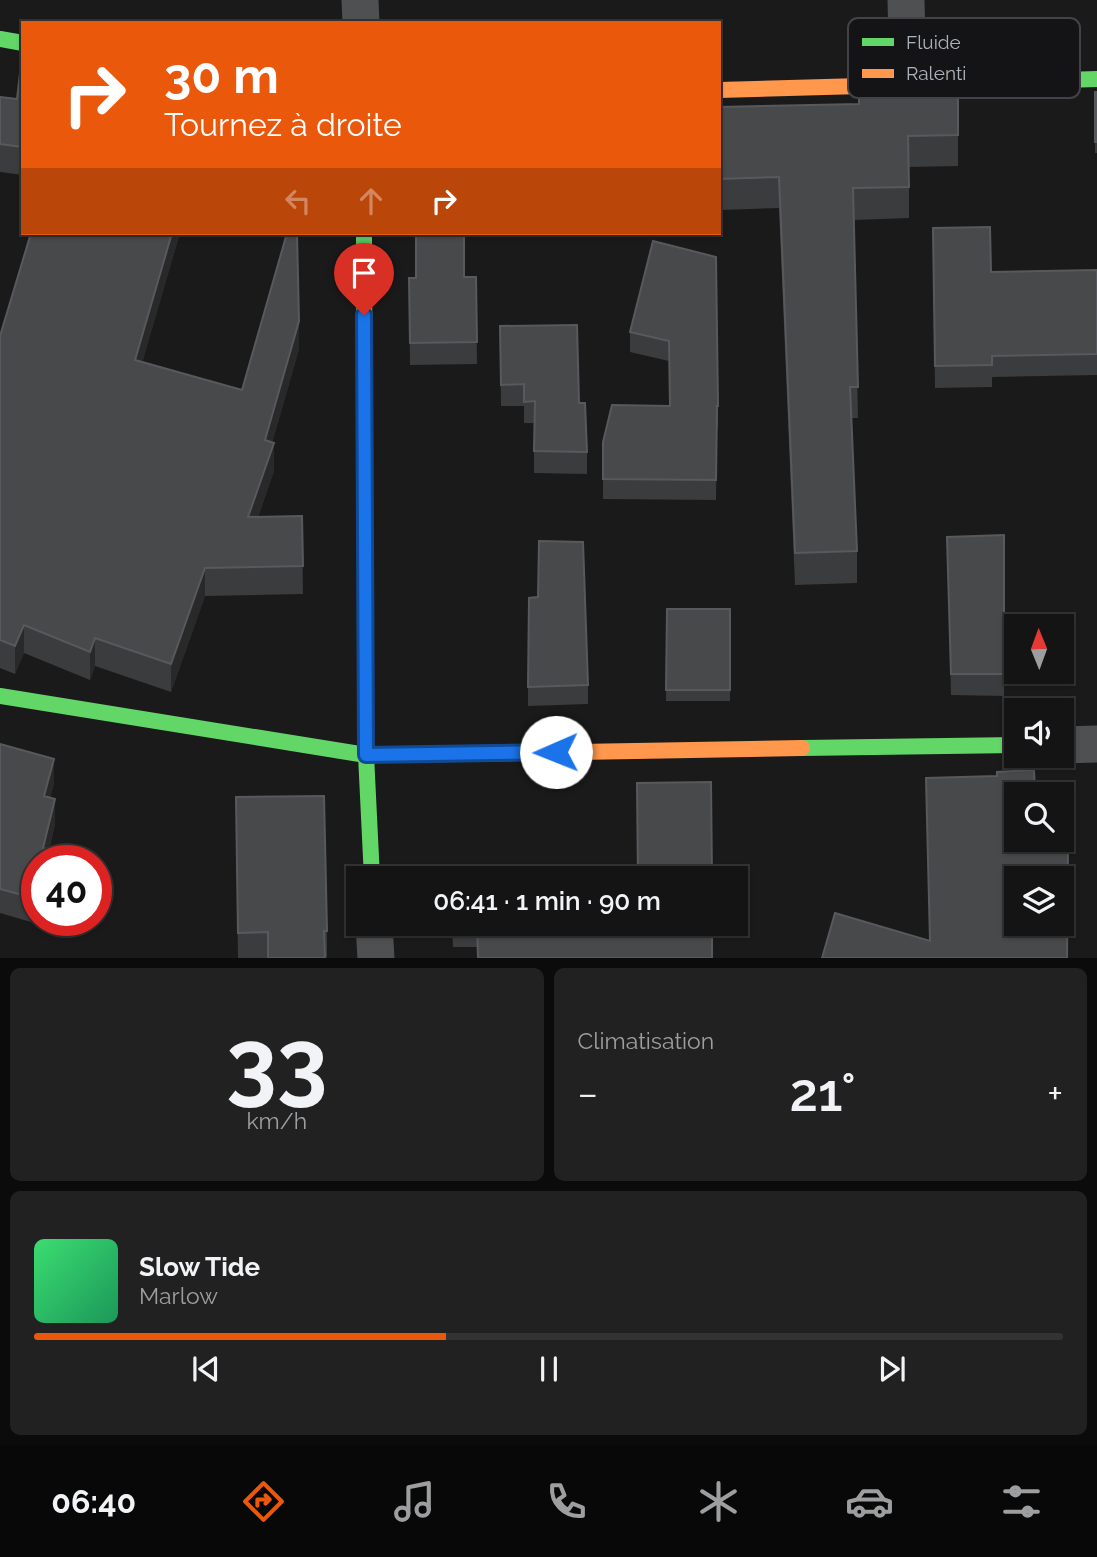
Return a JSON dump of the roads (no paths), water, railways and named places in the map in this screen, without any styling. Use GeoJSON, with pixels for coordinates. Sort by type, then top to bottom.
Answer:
{"type":"FeatureCollection","features":[{"type":"Feature","properties":{"kind":"street"},"geometry":{"type":"LineString","coordinates":[[360,0],[361,21]]}},
{"type":"Feature","properties":{"kind":"street"},"geometry":{"type":"LineString","coordinates":[[906,0],[906,18]]}},
{"type":"Feature","properties":{"kind":"street"},"geometry":{"type":"LineString","coordinates":[[0,39],[21,43]]}},
{"type":"Feature","properties":{"kind":"street"},"geometry":{"type":"LineString","coordinates":[[721,90],[848,86]]}},
{"type":"Feature","properties":{"kind":"street"},"geometry":{"type":"LineString","coordinates":[[364,235],[366,755],[371,866]]}},
{"type":"Feature","properties":{"kind":"street"},"geometry":{"type":"LineString","coordinates":[[0,696],[366,755],[1004,746]]}},
{"type":"Feature","properties":{"kind":"street"},"geometry":{"type":"LineString","coordinates":[[1074,745],[1097,744]]}},
{"type":"Feature","properties":{"kind":"street"},"geometry":{"type":"LineString","coordinates":[[375,936],[376,958]]}}]}
